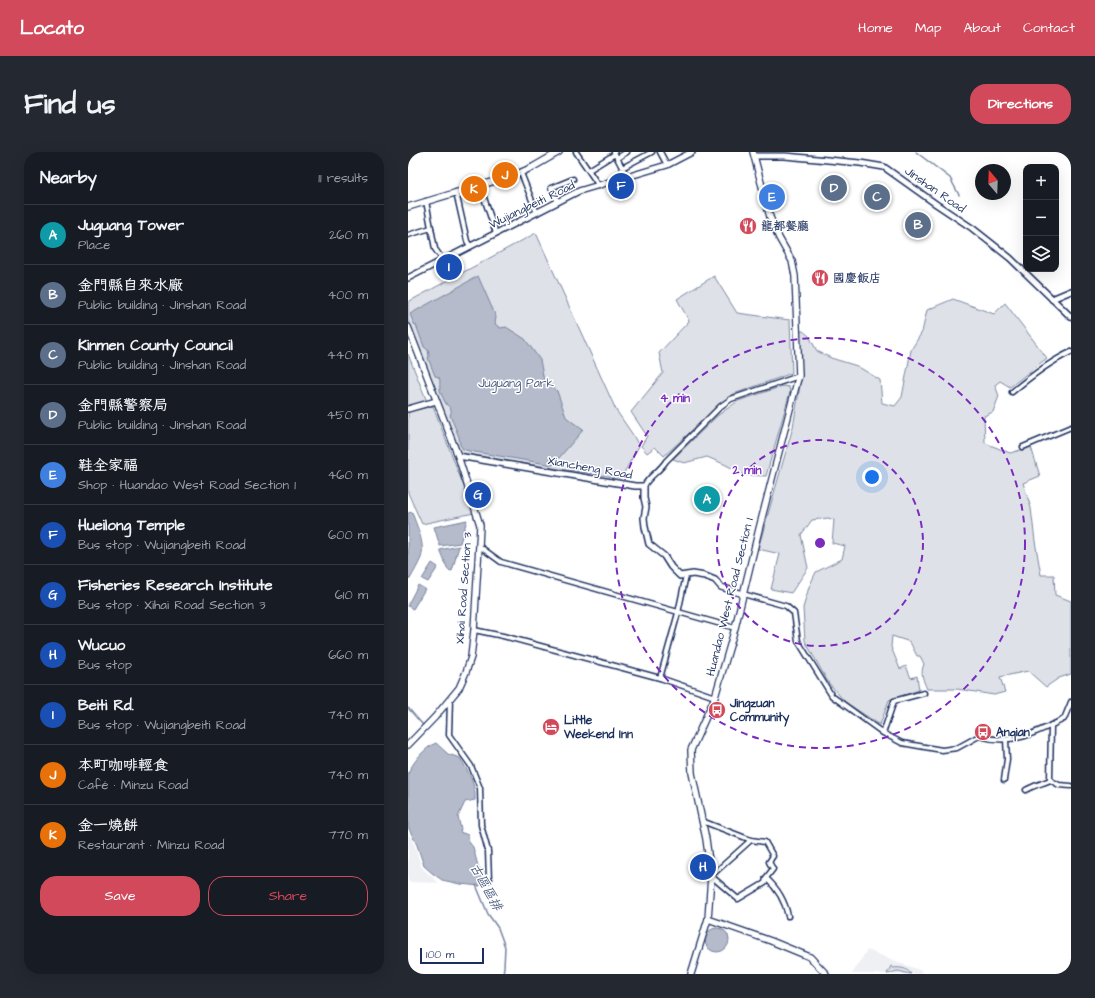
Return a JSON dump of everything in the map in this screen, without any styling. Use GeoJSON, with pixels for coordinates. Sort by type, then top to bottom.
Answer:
{"type":"FeatureCollection","features":[{"type":"Feature","properties":{"kind":"main road"},"geometry":{"type":"LineString","coordinates":[[408,207],[480,186],[521,172],[559,152]]}},
{"type":"Feature","properties":{"kind":"main road","name":"Huandao West Road Section 1"},"geometry":{"type":"LineString","coordinates":[[691,974],[708,919],[711,876],[692,773],[691,750],[715,697],[735,628],[798,376],[793,265],[770,217],[754,154]]}},
{"type":"Feature","properties":{"kind":"main road","name":"Xihai Road Section 3"},"geometry":{"type":"LineString","coordinates":[[408,327],[458,456],[480,525],[471,657],[459,688],[408,745]]}},
{"type":"Feature","properties":{"kind":"main road"},"geometry":{"type":"LineString","coordinates":[[708,919],[771,941],[810,957],[826,974]]}},
{"type":"Feature","properties":{"kind":"street"},"geometry":{"type":"LineString","coordinates":[[576,152],[600,186]]}},
{"type":"Feature","properties":{"kind":"street"},"geometry":{"type":"LineString","coordinates":[[589,170],[615,155],[627,152]]}},
{"type":"Feature","properties":{"kind":"street"},"geometry":{"type":"LineString","coordinates":[[622,168],[652,152]]}},
{"type":"Feature","properties":{"kind":"street"},"geometry":{"type":"LineString","coordinates":[[660,152],[667,165]]}},
{"type":"Feature","properties":{"kind":"street","name":"Wujiangbeiti Road"},"geometry":{"type":"LineString","coordinates":[[408,278],[579,192],[667,165],[692,152]]}},
{"type":"Feature","properties":{"kind":"street","name":"Jinshan Road"},"geometry":{"type":"LineString","coordinates":[[754,154],[860,163],[884,167],[972,228],[1010,258],[1071,317]]}},
{"type":"Feature","properties":{"kind":"street"},"geometry":{"type":"LineString","coordinates":[[615,155],[627,177]]}},
{"type":"Feature","properties":{"kind":"street"},"geometry":{"type":"LineString","coordinates":[[521,172],[537,213]]}},
{"type":"Feature","properties":{"kind":"street"},"geometry":{"type":"LineString","coordinates":[[558,202],[551,188],[573,179]]}},
{"type":"Feature","properties":{"kind":"street"},"geometry":{"type":"LineString","coordinates":[[480,186],[496,233]]}},
{"type":"Feature","properties":{"kind":"street"},"geometry":{"type":"LineString","coordinates":[[456,192],[466,241],[470,246]]}},
{"type":"Feature","properties":{"kind":"street"},"geometry":{"type":"LineString","coordinates":[[426,201],[435,249],[443,260]]}},
{"type":"Feature","properties":{"kind":"street"},"geometry":{"type":"LineString","coordinates":[[408,235],[431,228]]}},
{"type":"Feature","properties":{"kind":"street"},"geometry":{"type":"LineString","coordinates":[[1052,299],[1071,291]]}},
{"type":"Feature","properties":{"kind":"street"},"geometry":{"type":"LineString","coordinates":[[1012,392],[1035,373],[1061,356],[1071,352]]}},
{"type":"Feature","properties":{"kind":"street"},"geometry":{"type":"LineString","coordinates":[[644,486],[647,480],[660,470],[666,461],[721,406],[731,400],[798,376]]}},
{"type":"Feature","properties":{"kind":"street"},"geometry":{"type":"LineString","coordinates":[[408,409],[436,401]]}},
{"type":"Feature","properties":{"kind":"street"},"geometry":{"type":"LineString","coordinates":[[1023,446],[1071,428]]}},
{"type":"Feature","properties":{"kind":"street","name":"Xiancheng Road"},"geometry":{"type":"LineString","coordinates":[[458,456],[635,486],[644,486],[646,507],[644,527],[649,544],[664,556],[671,568],[680,576],[693,574],[706,576],[715,580],[721,587],[743,594]]}},
{"type":"Feature","properties":{"kind":"street"},"geometry":{"type":"LineString","coordinates":[[479,546],[501,562],[735,628]]}},
{"type":"Feature","properties":{"kind":"street"},"geometry":{"type":"LineString","coordinates":[[660,678],[678,613],[686,575]]}},
{"type":"Feature","properties":{"kind":"street"},"geometry":{"type":"LineString","coordinates":[[743,594],[786,606],[794,613],[798,641],[832,696],[883,733],[902,743],[942,750],[957,748],[979,736],[1010,740],[1029,735],[1064,719],[1071,702]]}},
{"type":"Feature","properties":{"kind":"street"},"geometry":{"type":"LineString","coordinates":[[474,630],[503,636],[660,678],[715,697]]}},
{"type":"Feature","properties":{"kind":"street"},"geometry":{"type":"LineString","coordinates":[[883,733],[894,701],[924,693]]}},
{"type":"Feature","properties":{"kind":"street"},"geometry":{"type":"LineString","coordinates":[[450,699],[449,735],[471,766],[480,788],[481,826],[488,851],[489,880]]}},
{"type":"Feature","properties":{"kind":"street"},"geometry":{"type":"LineString","coordinates":[[1050,780],[1051,725]]}},
{"type":"Feature","properties":{"kind":"street"},"geometry":{"type":"LineString","coordinates":[[1004,780],[1007,759],[1006,740]]}},
{"type":"Feature","properties":{"kind":"street"},"geometry":{"type":"LineString","coordinates":[[1050,780],[1059,785],[1071,786]]}},
{"type":"Feature","properties":{"kind":"street"},"geometry":{"type":"LineString","coordinates":[[1026,790],[1033,785],[1042,784],[1050,780]]}},
{"type":"Feature","properties":{"kind":"street"},"geometry":{"type":"LineString","coordinates":[[702,821],[751,840],[764,842],[773,856],[769,862],[773,869],[766,878],[765,883],[738,899],[711,876],[751,840]]}},
{"type":"Feature","properties":{"kind":"street"},"geometry":{"type":"LineString","coordinates":[[766,878],[772,884],[785,904],[788,916]]}},
{"type":"Feature","properties":{"kind":"shaded area"},"geometry":{"type":"Polygon","coordinates":[[[408,833],[415,846],[421,866],[439,883],[408,882],[408,833]]]}},
{"type":"Feature","properties":{"kind":"shaded area"},"geometry":{"type":"Polygon","coordinates":[[[867,950],[922,971],[921,974],[852,974],[867,950]]]}},
{"type":"Feature","properties":{"kind":"green space","name":"Juguang Park"},"geometry":{"type":"Polygon","coordinates":[[[536,233],[616,410],[639,446],[621,478],[459,454],[408,320],[408,302],[536,233]]]}},
{"type":"Feature","properties":{"kind":"green space"},"geometry":{"type":"Polygon","coordinates":[[[714,276],[737,313],[790,320],[792,373],[731,395],[664,456],[655,447],[647,453],[641,446],[647,436],[631,412],[663,373],[659,353],[689,321],[677,299],[714,276]]]}},
{"type":"Feature","properties":{"kind":"green space"},"geometry":{"type":"Polygon","coordinates":[[[953,299],[994,314],[1005,303],[1047,358],[1010,387],[1000,381],[995,385],[999,396],[993,412],[984,416],[985,443],[1010,453],[1031,447],[1040,476],[1023,483],[1031,508],[1041,575],[1054,575],[1055,595],[1071,601],[1071,674],[1059,678],[1046,687],[1028,671],[1000,677],[1005,692],[994,695],[957,689],[927,689],[922,673],[924,664],[920,656],[917,656],[910,642],[892,636],[891,647],[900,669],[906,666],[911,678],[917,676],[919,690],[889,700],[880,725],[845,702],[828,682],[805,641],[803,608],[809,587],[816,572],[842,559],[845,546],[832,543],[834,520],[828,518],[812,520],[801,535],[808,568],[791,593],[771,589],[780,554],[758,549],[793,427],[802,374],[799,331],[803,331],[809,336],[817,351],[831,358],[857,366],[880,380],[882,403],[895,406],[902,397],[911,350],[922,332],[927,310],[953,299]]]}},
{"type":"Feature","properties":{"kind":"green space"},"geometry":{"type":"Polygon","coordinates":[[[408,354],[426,399],[424,402],[408,406],[408,354]]]}},
{"type":"Feature","properties":{"kind":"green space"},"geometry":{"type":"Polygon","coordinates":[[[783,386],[789,387],[790,392],[766,476],[745,475],[707,457],[684,463],[673,459],[717,416],[738,401],[783,386]]]}},
{"type":"Feature","properties":{"kind":"green space"},"geometry":{"type":"Polygon","coordinates":[[[433,406],[474,513],[422,524],[408,493],[408,412],[433,406]]]}},
{"type":"Feature","properties":{"kind":"green space"},"geometry":{"type":"Polygon","coordinates":[[[891,966],[893,968],[905,969],[911,974],[897,971],[887,974],[891,966]]]}},
{"type":"Feature","properties":{"kind":"water"},"geometry":{"type":"Polygon","coordinates":[[[478,276],[496,317],[495,324],[500,328],[506,327],[525,339],[540,360],[544,381],[557,391],[566,417],[583,430],[553,465],[469,451],[463,449],[460,445],[459,437],[450,415],[451,409],[446,404],[440,392],[439,377],[435,376],[428,358],[428,350],[424,347],[416,325],[414,324],[410,314],[478,276]]]}},
{"type":"Feature","properties":{"kind":"water"},"geometry":{"type":"Polygon","coordinates":[[[412,512],[420,535],[422,553],[420,561],[410,579],[408,577],[408,513],[412,512]]]}},
{"type":"Feature","properties":{"kind":"water"},"geometry":{"type":"Polygon","coordinates":[[[467,520],[460,543],[440,546],[434,527],[467,520]]]}},
{"type":"Feature","properties":{"kind":"water"},"geometry":{"type":"Polygon","coordinates":[[[459,546],[452,571],[448,570],[440,550],[459,546]]]}},
{"type":"Feature","properties":{"kind":"water"},"geometry":{"type":"Polygon","coordinates":[[[432,563],[438,567],[428,582],[422,579],[432,563]]]}},
{"type":"Feature","properties":{"kind":"water"},"geometry":{"type":"Polygon","coordinates":[[[418,585],[425,589],[413,609],[408,606],[408,604],[418,585]]]}},
{"type":"Feature","properties":{"kind":"water"},"geometry":{"type":"Polygon","coordinates":[[[436,743],[448,754],[460,758],[473,783],[475,800],[465,802],[458,817],[461,829],[460,832],[468,835],[478,866],[482,872],[483,880],[480,886],[442,880],[432,873],[424,866],[417,845],[408,827],[408,774],[419,756],[436,743]]]}},
{"type":"Feature","properties":{"kind":"water"},"geometry":{"type":"Polygon","coordinates":[[[717,928],[725,932],[729,940],[725,948],[717,952],[709,948],[705,940],[709,932],[717,928]]]}},
{"type":"Feature","properties":{"kind":"waterway"},"geometry":{"type":"LineString","coordinates":[[916,152],[950,178],[959,195]]}},
{"type":"Feature","properties":{"kind":"waterway","name":"古區區排"},"geometry":{"type":"LineString","coordinates":[[408,708],[423,725]]}},
{"type":"Feature","properties":{"kind":"waterway","name":"古區區排"},"geometry":{"type":"LineString","coordinates":[[476,885],[488,914],[498,928],[505,947],[503,974]]}},
{"type":"Feature","properties":{"kind":"place","name":"本町咖啡輕食"},"geometry":{"type":"Point","coordinates":[505,175]}},
{"type":"Feature","properties":{"kind":"place","name":"Hueilong Temple"},"geometry":{"type":"Point","coordinates":[621,186]}},
{"type":"Feature","properties":{"kind":"place","name":"金門縣警察局"},"geometry":{"type":"Point","coordinates":[834,188]}},
{"type":"Feature","properties":{"kind":"place","name":"金一燒餅"},"geometry":{"type":"Point","coordinates":[474,189]}},
{"type":"Feature","properties":{"kind":"place","name":"鞋全家福"},"geometry":{"type":"Point","coordinates":[772,197]}},
{"type":"Feature","properties":{"kind":"place","name":"Kinmen County Council"},"geometry":{"type":"Point","coordinates":[877,197]}},
{"type":"Feature","properties":{"kind":"place","name":"金門縣自來水廠"},"geometry":{"type":"Point","coordinates":[918,225]}},
{"type":"Feature","properties":{"kind":"place","name":"龍都餐廳"},"geometry":{"type":"Point","coordinates":[748,226]}},
{"type":"Feature","properties":{"kind":"place","name":"Beiti Rd."},"geometry":{"type":"Point","coordinates":[449,267]}},
{"type":"Feature","properties":{"kind":"place","name":"國慶飯店"},"geometry":{"type":"Point","coordinates":[820,278]}},
{"type":"Feature","properties":{"kind":"place","name":"Fisheries Research Institute"},"geometry":{"type":"Point","coordinates":[478,495]}},
{"type":"Feature","properties":{"kind":"place","name":"Juguang Tower"},"geometry":{"type":"Point","coordinates":[707,499]}},
{"type":"Feature","properties":{"kind":"place","name":"Jingzuan Community"},"geometry":{"type":"Point","coordinates":[717,710]}},
{"type":"Feature","properties":{"kind":"place","name":"Little Weekend Inn"},"geometry":{"type":"Point","coordinates":[551,727]}},
{"type":"Feature","properties":{"kind":"place","name":"Anqian"},"geometry":{"type":"Point","coordinates":[983,732]}},
{"type":"Feature","properties":{"kind":"place","name":"Wucuo"},"geometry":{"type":"Point","coordinates":[703,867]}}]}
